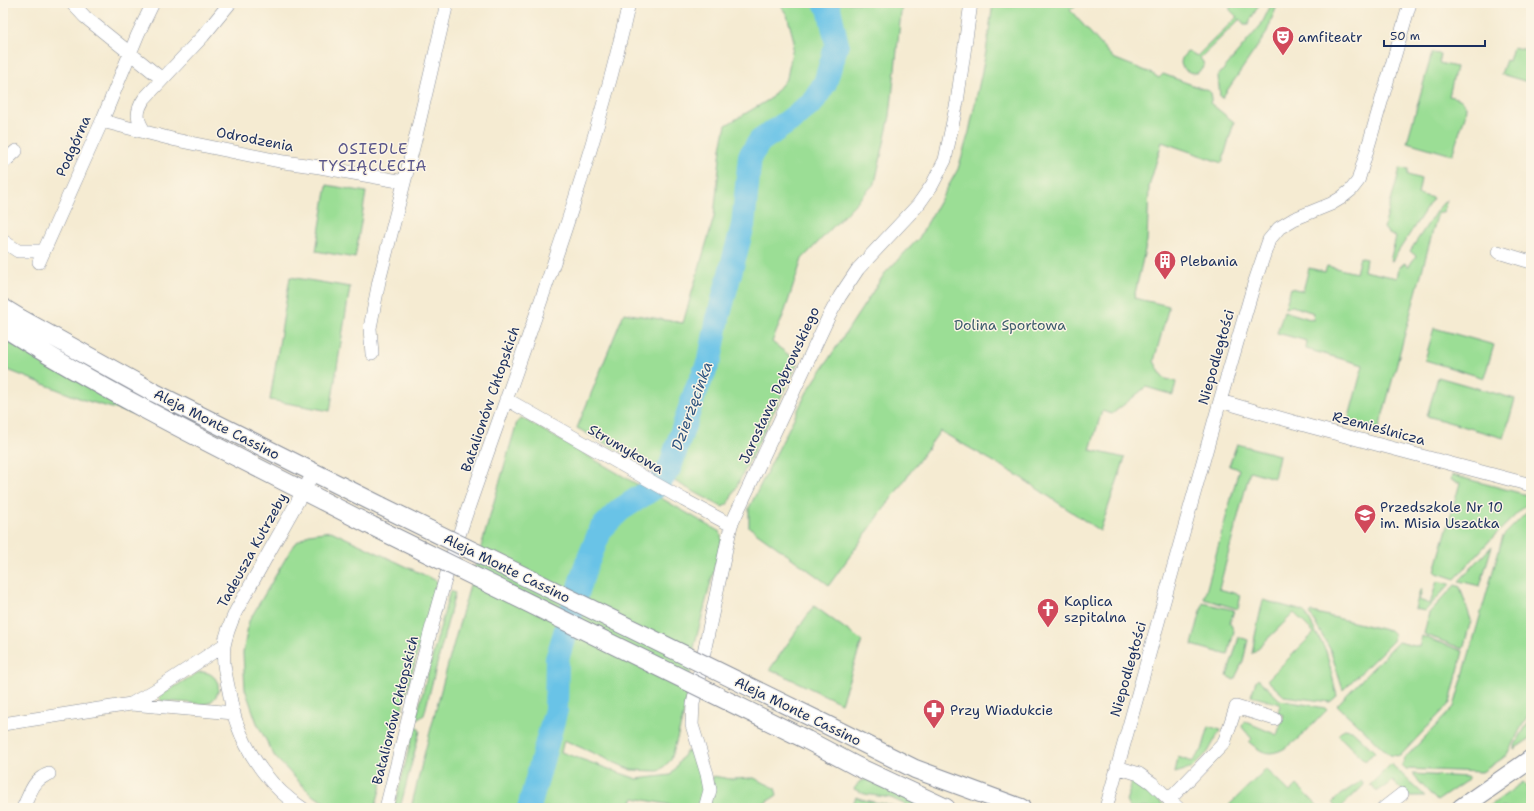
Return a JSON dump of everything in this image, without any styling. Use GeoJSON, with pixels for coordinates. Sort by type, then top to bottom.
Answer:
{"type":"FeatureCollection","features":[{"type":"Feature","properties":{"kind":"street"},"geometry":{"type":"LineString","coordinates":[[72,3],[85,16],[162,79]]}},
{"type":"Feature","properties":{"kind":"street","name":"Podgórna"},"geometry":{"type":"LineString","coordinates":[[3,241],[18,251],[42,256],[153,3]]}},
{"type":"Feature","properties":{"kind":"street"},"geometry":{"type":"LineString","coordinates":[[145,132],[139,121],[138,108],[162,79],[203,36],[230,3]]}},
{"type":"Feature","properties":{"kind":"street"},"geometry":{"type":"LineString","coordinates":[[372,354],[370,328],[379,281],[415,140],[447,3]]}},
{"type":"Feature","properties":{"kind":"street","name":"Batalionów Chłopskich"},"geometry":{"type":"LineString","coordinates":[[386,808],[444,582],[462,526],[561,243],[608,91],[629,3]]}},
{"type":"Feature","properties":{"kind":"street","name":"Jarosława Dąbrowskiego"},"geometry":{"type":"LineString","coordinates":[[705,808],[710,790],[707,774],[692,725],[693,704],[731,525],[828,318],[840,296],[858,269],[918,205],[932,185],[945,160],[957,102],[971,3]]}},
{"type":"Feature","properties":{"kind":"street","name":"Niepodległości"},"geometry":{"type":"LineString","coordinates":[[1106,808],[1220,401],[1254,284],[1269,240],[1279,228],[1294,219],[1331,204],[1341,198],[1352,190],[1358,181],[1410,3]]}},
{"type":"Feature","properties":{"kind":"street","name":"Odrodzenia"},"geometry":{"type":"LineString","coordinates":[[102,121],[145,132],[284,162],[404,182]]}},
{"type":"Feature","properties":{"kind":"street"},"geometry":{"type":"LineString","coordinates":[[3,163],[16,151]]}},
{"type":"Feature","properties":{"kind":"street"},"geometry":{"type":"LineString","coordinates":[[1498,252],[1531,262]]}},
{"type":"Feature","properties":{"kind":"street","name":"Aleja Monte Cassino"},"geometry":{"type":"LineString","coordinates":[[3,308],[155,393],[915,769],[1021,808]]}},
{"type":"Feature","properties":{"kind":"street","name":"Aleja Monte Cassino"},"geometry":{"type":"LineString","coordinates":[[3,327],[88,379],[303,491],[807,740],[856,766],[946,808]]}},
{"type":"Feature","properties":{"kind":"street","name":"Strumykowa"},"geometry":{"type":"LineString","coordinates":[[506,399],[731,525]]}},
{"type":"Feature","properties":{"kind":"street","name":"Rzemieślnicza"},"geometry":{"type":"LineString","coordinates":[[1220,401],[1531,485]]}},
{"type":"Feature","properties":{"kind":"street","name":"Tadeusza Kutrzeby"},"geometry":{"type":"LineString","coordinates":[[302,808],[278,788],[254,759],[242,736],[234,713],[223,664],[224,645],[227,632],[236,611],[314,472]]}},
{"type":"Feature","properties":{"kind":"street"},"geometry":{"type":"LineString","coordinates":[[131,704],[154,691],[224,645]]}},
{"type":"Feature","properties":{"kind":"street"},"geometry":{"type":"LineString","coordinates":[[3,724],[131,704],[234,713]]}},
{"type":"Feature","properties":{"kind":"street"},"geometry":{"type":"LineString","coordinates":[[1117,768],[1139,774],[1152,783],[1174,804],[1224,743],[1236,707],[1275,719]]}},
{"type":"Feature","properties":{"kind":"street"},"geometry":{"type":"LineString","coordinates":[[1461,808],[1531,759]]}},
{"type":"Feature","properties":{"kind":"street"},"geometry":{"type":"LineString","coordinates":[[23,808],[35,782],[41,777],[49,774]]}},
{"type":"Feature","properties":{"kind":"street"},"geometry":{"type":"LineString","coordinates":[[1384,808],[1402,794]]}},
{"type":"Feature","properties":{"kind":"green space"},"geometry":{"type":"Polygon","coordinates":[[[779,3],[902,3],[890,116],[875,183],[802,259],[785,311],[772,342],[798,362],[728,504],[722,507],[577,428],[624,313],[683,323],[714,217],[721,148],[726,125],[770,99],[787,78],[794,41],[787,15],[779,3]]]}},
{"type":"Feature","properties":{"kind":"green space","name":"Dolina Sportowa"},"geometry":{"type":"Polygon","coordinates":[[[993,3],[1078,3],[1070,10],[1113,58],[1151,73],[1159,78],[1163,74],[1203,89],[1207,89],[1211,93],[1212,98],[1210,103],[1234,122],[1222,163],[1162,142],[1149,187],[1147,241],[1134,298],[1169,306],[1154,361],[1163,378],[1176,382],[1173,395],[1146,387],[1112,414],[1102,411],[1090,450],[1125,458],[1100,531],[1017,475],[940,431],[829,585],[749,527],[749,508],[807,392],[885,273],[919,238],[958,169],[969,132],[986,52],[993,3]]]}},
{"type":"Feature","properties":{"kind":"green space"},"geometry":{"type":"Polygon","coordinates":[[[1232,3],[1260,3],[1248,24],[1244,24],[1240,19],[1200,58],[1204,67],[1197,73],[1192,73],[1182,67],[1181,63],[1183,56],[1187,52],[1197,56],[1237,17],[1230,10],[1230,5],[1232,3]]]}},
{"type":"Feature","properties":{"kind":"green space"},"geometry":{"type":"Polygon","coordinates":[[[1272,3],[1278,3],[1266,34],[1222,98],[1220,97],[1218,76],[1261,25],[1272,3]]]}},
{"type":"Feature","properties":{"kind":"green space"},"geometry":{"type":"Polygon","coordinates":[[[1513,47],[1531,51],[1531,83],[1501,74],[1506,60],[1509,61],[1513,47]]]}},
{"type":"Feature","properties":{"kind":"green space"},"geometry":{"type":"Polygon","coordinates":[[[1432,53],[1441,54],[1439,63],[1456,67],[1449,96],[1460,99],[1466,106],[1465,116],[1452,155],[1407,142],[1432,53]]]}},
{"type":"Feature","properties":{"kind":"green space"},"geometry":{"type":"Polygon","coordinates":[[[1400,168],[1408,169],[1408,175],[1421,179],[1418,194],[1433,198],[1392,261],[1390,261],[1396,237],[1389,234],[1384,228],[1400,168]]]}},
{"type":"Feature","properties":{"kind":"green space"},"geometry":{"type":"Polygon","coordinates":[[[327,185],[366,192],[355,258],[316,251],[327,185]]]}},
{"type":"Feature","properties":{"kind":"green space"},"geometry":{"type":"Polygon","coordinates":[[[1447,199],[1443,213],[1438,212],[1379,429],[1348,421],[1363,365],[1306,349],[1307,341],[1277,333],[1284,311],[1313,320],[1314,313],[1292,306],[1285,308],[1291,288],[1303,291],[1309,268],[1325,272],[1327,266],[1356,273],[1360,257],[1366,259],[1364,271],[1397,278],[1399,268],[1404,263],[1409,266],[1416,256],[1410,251],[1437,210],[1447,199]]]}},
{"type":"Feature","properties":{"kind":"green space"},"geometry":{"type":"Polygon","coordinates":[[[290,277],[350,287],[330,411],[270,400],[290,277]]]}},
{"type":"Feature","properties":{"kind":"green space"},"geometry":{"type":"Polygon","coordinates":[[[1434,328],[1494,345],[1484,378],[1425,360],[1434,328]]]}},
{"type":"Feature","properties":{"kind":"green space"},"geometry":{"type":"Polygon","coordinates":[[[3,339],[134,411],[133,414],[84,400],[3,368],[3,339]]]}},
{"type":"Feature","properties":{"kind":"green space"},"geometry":{"type":"Polygon","coordinates":[[[1438,377],[1515,399],[1504,438],[1427,416],[1438,377]]]}},
{"type":"Feature","properties":{"kind":"green space"},"geometry":{"type":"Polygon","coordinates":[[[522,418],[720,532],[722,539],[695,643],[683,717],[671,760],[659,771],[631,770],[564,740],[561,752],[637,779],[671,775],[686,751],[697,753],[704,792],[698,808],[687,808],[634,798],[628,808],[411,808],[435,711],[475,567],[517,422],[522,418]]]}},
{"type":"Feature","properties":{"kind":"green space"},"geometry":{"type":"Polygon","coordinates":[[[1237,444],[1279,455],[1274,478],[1250,471],[1219,589],[1241,595],[1238,609],[1204,599],[1239,469],[1229,466],[1237,444]]]}},
{"type":"Feature","properties":{"kind":"green space"},"geometry":{"type":"Polygon","coordinates":[[[1452,475],[1531,496],[1531,500],[1493,537],[1455,579],[1435,571],[1460,483],[1451,480],[1452,475]]]}},
{"type":"Feature","properties":{"kind":"green space"},"geometry":{"type":"Polygon","coordinates":[[[1531,508],[1531,709],[1506,756],[1482,772],[1406,769],[1402,765],[1405,758],[1454,707],[1503,536],[1531,508]]]}},
{"type":"Feature","properties":{"kind":"green space"},"geometry":{"type":"Polygon","coordinates":[[[331,531],[437,581],[375,808],[336,808],[312,795],[275,757],[257,723],[245,689],[243,653],[249,621],[294,544],[309,534],[331,531]]]}},
{"type":"Feature","properties":{"kind":"green space"},"geometry":{"type":"Polygon","coordinates":[[[1492,546],[1480,586],[1459,581],[1492,546]]]}},
{"type":"Feature","properties":{"kind":"green space"},"geometry":{"type":"Polygon","coordinates":[[[1437,581],[1450,584],[1425,611],[1415,609],[1420,590],[1422,590],[1419,600],[1430,604],[1437,581]]]}},
{"type":"Feature","properties":{"kind":"green space"},"geometry":{"type":"Polygon","coordinates":[[[1455,585],[1460,587],[1471,620],[1463,649],[1424,634],[1429,613],[1455,585]]]}},
{"type":"Feature","properties":{"kind":"green space"},"geometry":{"type":"Polygon","coordinates":[[[450,591],[455,593],[424,715],[420,718],[416,718],[450,591]]]}},
{"type":"Feature","properties":{"kind":"green space"},"geometry":{"type":"Polygon","coordinates":[[[1263,600],[1303,611],[1306,614],[1326,651],[1337,696],[1330,702],[1284,696],[1267,680],[1314,633],[1294,613],[1252,654],[1263,600]]]}},
{"type":"Feature","properties":{"kind":"green space"},"geometry":{"type":"Polygon","coordinates":[[[1203,603],[1234,610],[1230,623],[1234,631],[1228,655],[1192,645],[1203,603]]]}},
{"type":"Feature","properties":{"kind":"green space"},"geometry":{"type":"Polygon","coordinates":[[[814,606],[862,641],[841,703],[770,669],[814,606]]]}},
{"type":"Feature","properties":{"kind":"green space"},"geometry":{"type":"Polygon","coordinates":[[[1312,612],[1390,631],[1394,635],[1393,641],[1343,690],[1330,649],[1310,614],[1312,612]]]}},
{"type":"Feature","properties":{"kind":"green space"},"geometry":{"type":"Polygon","coordinates":[[[1422,636],[1463,651],[1450,703],[1400,756],[1390,755],[1337,705],[1398,642],[1419,647],[1422,636]]]}},
{"type":"Feature","properties":{"kind":"green space"},"geometry":{"type":"Polygon","coordinates":[[[1239,637],[1248,640],[1243,661],[1234,680],[1227,676],[1239,637]]]}},
{"type":"Feature","properties":{"kind":"green space"},"geometry":{"type":"Polygon","coordinates":[[[201,672],[208,673],[213,676],[218,685],[218,691],[212,701],[206,704],[162,701],[159,698],[161,695],[201,672]]]}},
{"type":"Feature","properties":{"kind":"green space"},"geometry":{"type":"Polygon","coordinates":[[[1258,679],[1280,700],[1325,708],[1327,710],[1306,732],[1288,746],[1279,751],[1270,753],[1262,751],[1249,742],[1252,739],[1242,727],[1244,721],[1277,735],[1284,715],[1278,713],[1280,704],[1251,696],[1258,679]]]}},
{"type":"Feature","properties":{"kind":"green space"},"geometry":{"type":"Polygon","coordinates":[[[1531,717],[1531,738],[1514,749],[1514,747],[1531,717]]]}},
{"type":"Feature","properties":{"kind":"green space"},"geometry":{"type":"Polygon","coordinates":[[[415,725],[420,731],[400,808],[394,808],[415,725]]]}},
{"type":"Feature","properties":{"kind":"green space"},"geometry":{"type":"Polygon","coordinates":[[[1209,726],[1220,730],[1208,752],[1192,768],[1175,773],[1178,757],[1192,762],[1202,750],[1209,726]]]}},
{"type":"Feature","properties":{"kind":"green space"},"geometry":{"type":"Polygon","coordinates":[[[1344,729],[1352,730],[1375,752],[1365,761],[1338,735],[1344,729]]]}},
{"type":"Feature","properties":{"kind":"green space"},"geometry":{"type":"Polygon","coordinates":[[[1391,764],[1425,796],[1408,796],[1393,781],[1376,791],[1370,785],[1391,764]]]}},
{"type":"Feature","properties":{"kind":"green space"},"geometry":{"type":"Polygon","coordinates":[[[1266,769],[1290,792],[1297,785],[1319,807],[1226,808],[1266,769]]]}},
{"type":"Feature","properties":{"kind":"green space"},"geometry":{"type":"Polygon","coordinates":[[[1412,774],[1467,777],[1469,779],[1437,801],[1412,774]]]}},
{"type":"Feature","properties":{"kind":"green space"},"geometry":{"type":"Polygon","coordinates":[[[713,776],[730,779],[754,778],[775,788],[777,795],[757,808],[710,808],[713,776]]]}},
{"type":"Feature","properties":{"kind":"green space"},"geometry":{"type":"Polygon","coordinates":[[[867,779],[927,808],[913,808],[891,798],[865,794],[854,789],[859,782],[867,779]]]}},
{"type":"Feature","properties":{"kind":"green space"},"geometry":{"type":"Polygon","coordinates":[[[1133,779],[1167,808],[1129,808],[1126,801],[1133,779]]]}},
{"type":"Feature","properties":{"kind":"green space"},"geometry":{"type":"Polygon","coordinates":[[[1361,781],[1364,785],[1340,808],[1337,808],[1332,803],[1340,795],[1361,781]]]}},
{"type":"Feature","properties":{"kind":"green space"},"geometry":{"type":"Polygon","coordinates":[[[1523,782],[1531,794],[1531,808],[1487,808],[1523,782]]]}},
{"type":"Feature","properties":{"kind":"green space"},"geometry":{"type":"Polygon","coordinates":[[[856,797],[898,808],[856,808],[852,806],[856,797]]]}},
{"type":"Feature","properties":{"kind":"waterway","name":"Dzierżęcinka"},"geometry":{"type":"LineString","coordinates":[[529,808],[556,710],[557,659],[585,568],[601,529],[620,510],[657,486],[670,467],[695,393],[710,359],[718,318],[743,225],[750,156],[760,141],[812,103],[825,83],[837,44],[829,8],[825,3]]}},
{"type":"Feature","properties":{"kind":"place","name":"amfiteatr"},"geometry":{"type":"Point","coordinates":[1283,56]}},
{"type":"Feature","properties":{"kind":"place","name":"Plebania"},"geometry":{"type":"Point","coordinates":[1165,280]}},
{"type":"Feature","properties":{"kind":"place","name":"Przedszkole Nr 10 im. Misia Uszatka"},"geometry":{"type":"Point","coordinates":[1365,534]}},
{"type":"Feature","properties":{"kind":"place","name":"Kaplica szpitalna"},"geometry":{"type":"Point","coordinates":[1048,628]}},
{"type":"Feature","properties":{"kind":"place","name":"Przy Wiadukcie"},"geometry":{"type":"Point","coordinates":[934,730]}},
{"type":"Feature","properties":{"kind":"district","name":"OSIEDLE TYSIĄCLECIA"},"geometry":{"type":"Point","coordinates":[373,158]}}]}
